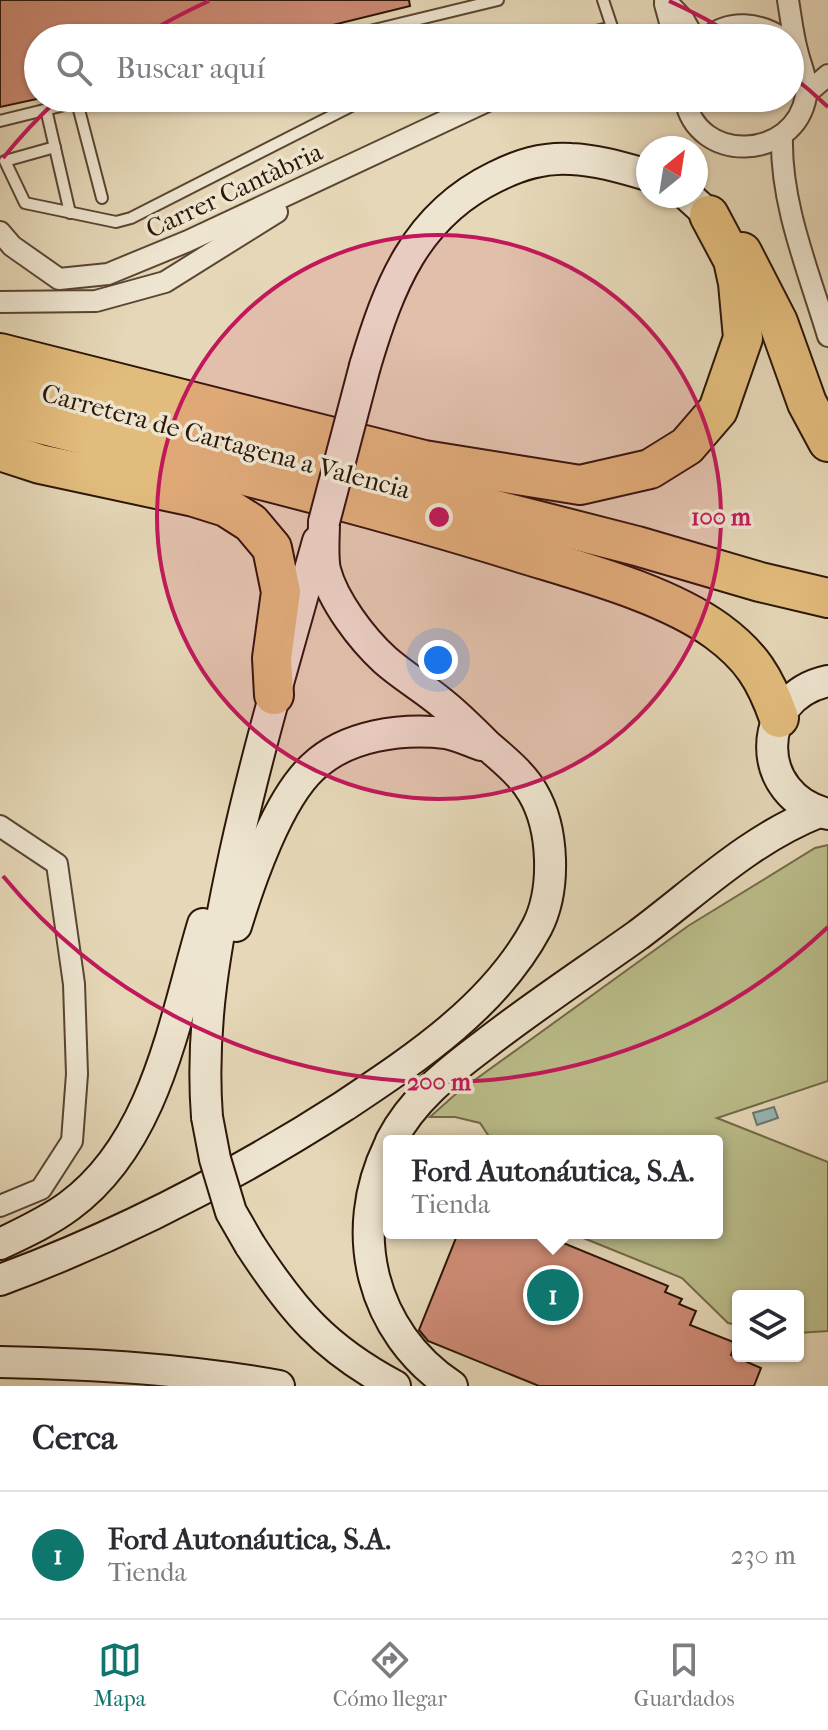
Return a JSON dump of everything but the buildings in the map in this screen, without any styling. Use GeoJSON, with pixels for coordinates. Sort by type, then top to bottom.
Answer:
{"type":"FeatureCollection","features":[{"type":"Feature","properties":{"kind":"highway"},"geometry":{"type":"LineString","coordinates":[[0,353],[424,460],[580,485],[650,469],[687,446],[718,410],[743,338],[733,260],[701,208]]}},
{"type":"Feature","properties":{"kind":"highway"},"geometry":{"type":"LineString","coordinates":[[702,208],[739,245],[778,322],[807,403],[828,442]]}},
{"type":"Feature","properties":{"kind":"highway","name":"Carretera de Cartagena a Valencia"},"geometry":{"type":"LineString","coordinates":[[0,383],[828,598]]}},
{"type":"Feature","properties":{"kind":"highway"},"geometry":{"type":"LineString","coordinates":[[0,414],[404,516],[626,588],[695,618],[743,652],[760,673],[779,718]]}},
{"type":"Feature","properties":{"kind":"highway"},"geometry":{"type":"LineString","coordinates":[[0,451],[40,464],[194,497],[226,507],[251,523],[272,548],[281,592],[272,658],[274,695]]}},
{"type":"Feature","properties":{"kind":"highway","name":"Carretera de Cartagena a Valencia"},"geometry":{"type":"LineString","coordinates":[[637,546],[828,583]]}},
{"type":"Feature","properties":{"kind":"main road"},"geometry":{"type":"LineString","coordinates":[[395,1386],[337,1351],[308,1325],[282,1294],[231,1212],[215,1159],[207,1117],[204,1071],[216,940],[251,782],[365,366],[394,281],[412,248],[441,213],[479,185],[523,163],[569,159],[610,164],[636,172]]}},
{"type":"Feature","properties":{"kind":"main road"},"geometry":{"type":"LineString","coordinates":[[0,1280],[68,1255],[202,1192],[303,1132],[431,1045],[483,999],[515,962],[538,925],[547,896],[550,858],[544,824],[533,793],[444,704],[383,659],[345,614],[325,570],[324,522]]}},
{"type":"Feature","properties":{"kind":"main road"},"geometry":{"type":"LineString","coordinates":[[824,813],[794,797],[778,774],[772,747],[779,718],[799,693],[828,681]]}},
{"type":"Feature","properties":{"kind":"main road"},"geometry":{"type":"LineString","coordinates":[[205,1035],[215,1013],[247,892],[281,809],[313,767],[353,742],[399,731],[449,734],[491,748]]}},
{"type":"Feature","properties":{"kind":"main road"},"geometry":{"type":"LineString","coordinates":[[0,1244],[70,1205],[109,1167],[134,1127],[154,1089],[227,845],[251,782]]}},
{"type":"Feature","properties":{"kind":"main road"},"geometry":{"type":"LineString","coordinates":[[202,1192],[277,1165],[330,1135],[529,1010],[775,832],[824,813]]}},
{"type":"Feature","properties":{"kind":"main road"},"geometry":{"type":"LineString","coordinates":[[395,1135],[416,1104],[441,1078],[529,1010]]}},
{"type":"Feature","properties":{"kind":"main road"},"geometry":{"type":"LineString","coordinates":[[383,1158],[371,1199],[370,1265],[378,1295],[397,1332],[419,1359],[452,1386]]}},
{"type":"Feature","properties":{"kind":"main road"},"geometry":{"type":"LineString","coordinates":[[0,1362],[84,1363],[180,1370],[279,1386]]}},
{"type":"Feature","properties":{"kind":"street"},"geometry":{"type":"LineString","coordinates":[[665,0],[671,24]]}},
{"type":"Feature","properties":{"kind":"street"},"geometry":{"type":"LineString","coordinates":[[665,0],[686,24]]}},
{"type":"Feature","properties":{"kind":"street"},"geometry":{"type":"LineString","coordinates":[[788,0],[791,24]]}},
{"type":"Feature","properties":{"kind":"street"},"geometry":{"type":"LineString","coordinates":[[804,71],[807,93],[804,105]]}},
{"type":"Feature","properties":{"kind":"street"},"geometry":{"type":"LineString","coordinates":[[807,93],[828,75]]}},
{"type":"Feature","properties":{"kind":"street","name":"Carrer Cantàbria"},"geometry":{"type":"LineString","coordinates":[[0,232],[12,246],[59,279],[108,274],[188,241],[464,112]]}},
{"type":"Feature","properties":{"kind":"street"},"geometry":{"type":"LineString","coordinates":[[690,112],[695,124],[709,137],[727,145],[755,147],[782,136],[801,112]]}},
{"type":"Feature","properties":{"kind":"street"},"geometry":{"type":"LineString","coordinates":[[782,136],[781,163],[792,217],[828,336]]}},
{"type":"Feature","properties":{"kind":"street"},"geometry":{"type":"LineString","coordinates":[[0,302],[96,301],[165,282],[351,165]]}},
{"type":"Feature","properties":{"kind":"street"},"geometry":{"type":"LineString","coordinates":[[0,826],[57,864],[74,984],[77,1074],[72,1141],[41,1189],[0,1206]]}},
{"type":"Feature","properties":{"kind":"lane"},"geometry":{"type":"LineString","coordinates":[[399,24],[498,0]]}},
{"type":"Feature","properties":{"kind":"lane"},"geometry":{"type":"LineString","coordinates":[[603,0],[611,24]]}},
{"type":"Feature","properties":{"kind":"lane"},"geometry":{"type":"LineString","coordinates":[[0,121],[34,112]]}},
{"type":"Feature","properties":{"kind":"lane"},"geometry":{"type":"LineString","coordinates":[[47,112],[70,213]]}},
{"type":"Feature","properties":{"kind":"lane"},"geometry":{"type":"LineString","coordinates":[[80,112],[102,198]]}},
{"type":"Feature","properties":{"kind":"lane"},"geometry":{"type":"LineString","coordinates":[[55,147],[5,161],[25,203],[116,222],[131,218],[339,112]]}},
{"type":"Feature","properties":{"kind":"green space"},"geometry":{"type":"Polygon","coordinates":[[[828,845],[828,1081],[717,1118],[828,1162],[828,1331],[804,1333],[804,1290],[732,1290],[732,1324],[728,1323],[682,1278],[586,1239],[723,1239],[723,1135],[488,1135],[480,1123],[455,1117],[430,1117],[458,1092],[688,926],[815,848],[828,845]]]}},
{"type":"Feature","properties":{"kind":"water"},"geometry":{"type":"Polygon","coordinates":[[[774,1107],[778,1118],[757,1125],[753,1113],[774,1107]]]}},
{"type":"Feature","properties":{"kind":"place","name":"Ford Autonáutica, S.A."},"geometry":{"type":"Point","coordinates":[553,1295]}}]}
